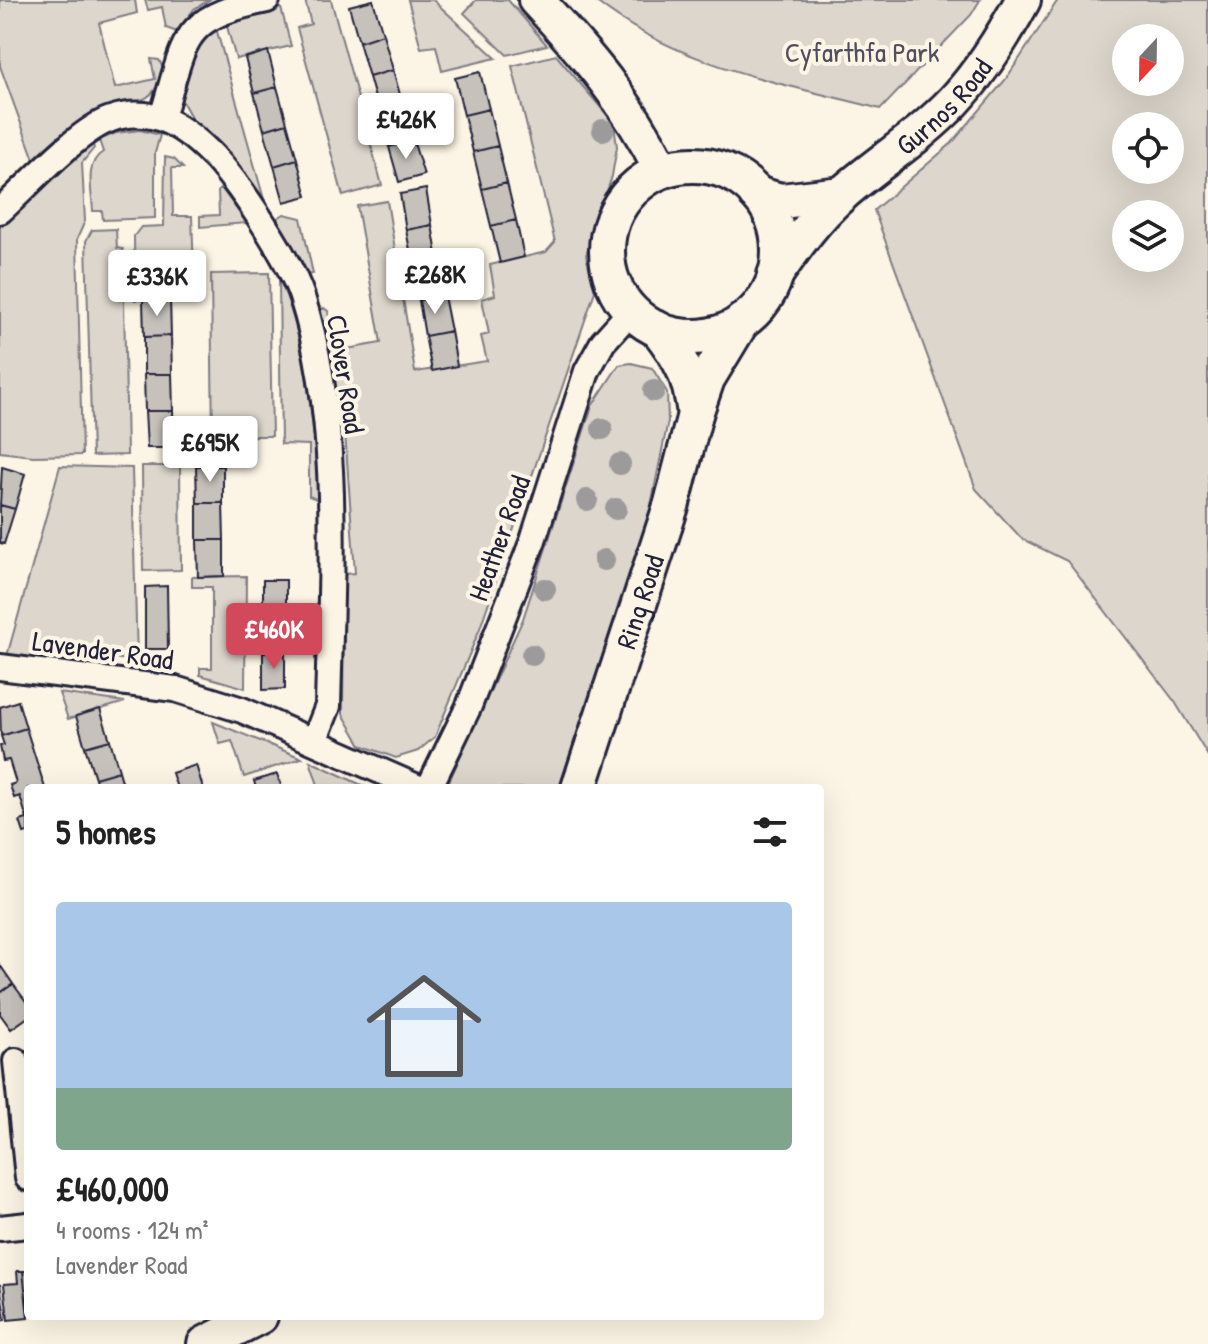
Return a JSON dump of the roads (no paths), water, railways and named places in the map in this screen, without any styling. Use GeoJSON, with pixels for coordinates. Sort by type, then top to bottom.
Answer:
{"type":"FeatureCollection","features":[{"type":"Feature","properties":{"kind":"street"},"geometry":{"type":"LineString","coordinates":[[0,211],[93,127],[134,113],[162,117],[182,54],[197,23],[217,12],[267,0]]}},
{"type":"Feature","properties":{"kind":"street"},"geometry":{"type":"LineString","coordinates":[[536,0],[586,54],[636,118],[662,170]]}},
{"type":"Feature","properties":{"kind":"street","name":"Gurnos Road"},"geometry":{"type":"LineString","coordinates":[[775,275],[814,222],[842,194],[955,101],[1006,31],[1023,0]]}},
{"type":"Feature","properties":{"kind":"street","name":"Clover Road"},"geometry":{"type":"LineString","coordinates":[[162,117],[195,136],[224,168],[287,261],[311,330],[326,434],[331,517],[328,706],[315,739]]}},
{"type":"Feature","properties":{"kind":"street","name":"Gurnos Road"},"geometry":{"type":"LineString","coordinates":[[691,165],[721,169],[747,183],[766,205],[777,233],[779,261],[771,288],[755,312],[732,329],[705,337],[675,336],[658,329],[630,312],[608,268],[609,228],[629,192],[662,170],[691,165]]}},
{"type":"Feature","properties":{"kind":"street","name":"Gurnos Road"},"geometry":{"type":"LineString","coordinates":[[756,194],[781,201],[842,194]]}},
{"type":"Feature","properties":{"kind":"street","name":"Heather Road"},"geometry":{"type":"LineString","coordinates":[[431,784],[469,706],[528,554],[587,371],[603,342],[630,312]]}},
{"type":"Feature","properties":{"kind":"street","name":"Ring Road"},"geometry":{"type":"LineString","coordinates":[[580,784],[658,548],[707,379],[742,321]]}},
{"type":"Feature","properties":{"kind":"street","name":"Ring Road"},"geometry":{"type":"LineString","coordinates":[[658,329],[677,354],[691,381],[695,414]]}},
{"type":"Feature","properties":{"kind":"street","name":"Lavender Road"},"geometry":{"type":"LineString","coordinates":[[0,667],[175,689],[242,710],[315,739],[411,784]]}},
{"type":"Feature","properties":{"kind":"street"},"geometry":{"type":"LineString","coordinates":[[15,1060],[24,1142]]}},
{"type":"Feature","properties":{"kind":"street"},"geometry":{"type":"LineString","coordinates":[[0,1228],[24,1225]]}},
{"type":"Feature","properties":{"kind":"street"},"geometry":{"type":"LineString","coordinates":[[205,1344],[252,1320]]}},
{"type":"Feature","properties":{"kind":"park label","name":"Cyfarthfa Park"},"geometry":{"type":"Point","coordinates":[862,52]}}]}
